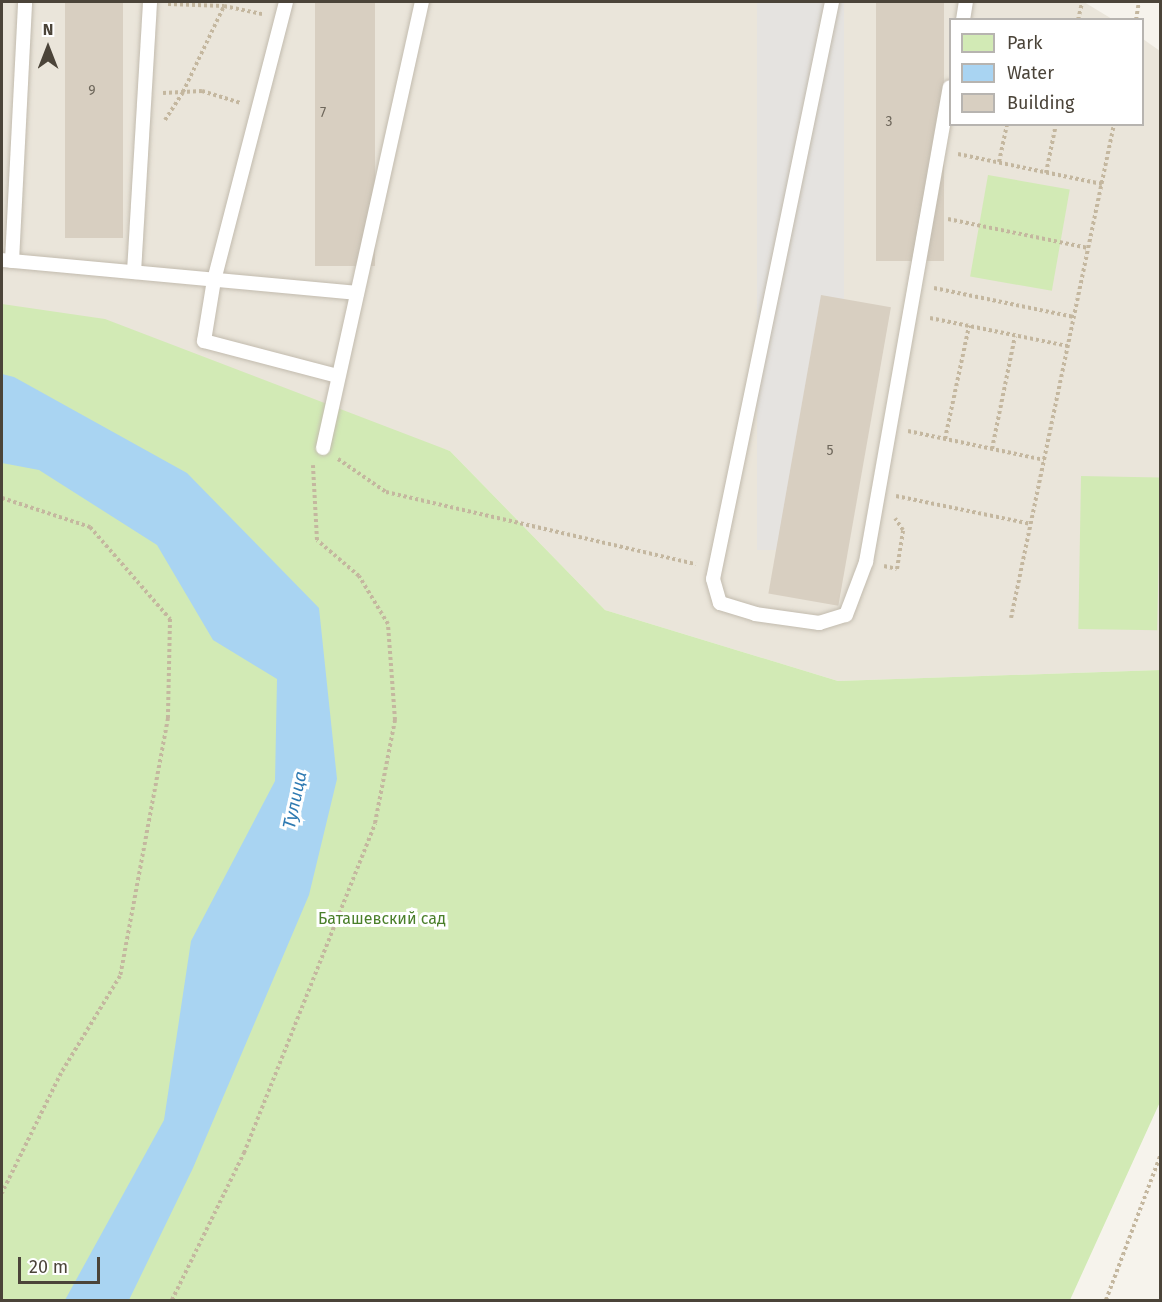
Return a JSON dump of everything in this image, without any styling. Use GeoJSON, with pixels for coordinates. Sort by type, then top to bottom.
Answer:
{"type":"FeatureCollection","features":[{"type":"Feature","properties":{"kind":"lane"},"geometry":{"type":"LineString","coordinates":[[25,2],[7,260],[356,293]]}},
{"type":"Feature","properties":{"kind":"lane"},"geometry":{"type":"LineString","coordinates":[[134,272],[150,2]]}},
{"type":"Feature","properties":{"kind":"lane"},"geometry":{"type":"LineString","coordinates":[[286,2],[214,280],[204,341],[337,376]]}},
{"type":"Feature","properties":{"kind":"lane"},"geometry":{"type":"LineString","coordinates":[[323,448],[337,376],[422,2]]}},
{"type":"Feature","properties":{"kind":"lane"},"geometry":{"type":"LineString","coordinates":[[832,2],[712,579],[720,603],[755,614],[819,623],[846,615],[866,562],[949,98]]}},
{"type":"Feature","properties":{"kind":"lane"},"geometry":{"type":"LineString","coordinates":[[963,18],[966,2]]}},
{"type":"Feature","properties":{"kind":"path"},"geometry":{"type":"LineString","coordinates":[[150,2],[224,6],[281,18]]}},
{"type":"Feature","properties":{"kind":"path"},"geometry":{"type":"LineString","coordinates":[[1078,18],[1082,2]]}},
{"type":"Feature","properties":{"kind":"path"},"geometry":{"type":"LineString","coordinates":[[1136,18],[1139,2]]}},
{"type":"Feature","properties":{"kind":"path"},"geometry":{"type":"LineString","coordinates":[[141,157],[183,92],[224,6]]}},
{"type":"Feature","properties":{"kind":"path"},"geometry":{"type":"LineString","coordinates":[[144,93],[202,91],[258,108]]}},
{"type":"Feature","properties":{"kind":"path"},"geometry":{"type":"LineString","coordinates":[[999,162],[1007,126]]}},
{"type":"Feature","properties":{"kind":"path"},"geometry":{"type":"LineString","coordinates":[[1046,172],[1056,126]]}},
{"type":"Feature","properties":{"kind":"path"},"geometry":{"type":"LineString","coordinates":[[1011,618],[1114,126]]}},
{"type":"Feature","properties":{"kind":"path"},"geometry":{"type":"LineString","coordinates":[[939,150],[1102,184]]}},
{"type":"Feature","properties":{"kind":"path"},"geometry":{"type":"LineString","coordinates":[[928,215],[1088,248]]}},
{"type":"Feature","properties":{"kind":"path"},"geometry":{"type":"LineString","coordinates":[[915,284],[1074,317]]}},
{"type":"Feature","properties":{"kind":"path"},"geometry":{"type":"LineString","coordinates":[[910,314],[1068,346]]}},
{"type":"Feature","properties":{"kind":"path"},"geometry":{"type":"LineString","coordinates":[[945,439],[969,326]]}},
{"type":"Feature","properties":{"kind":"path"},"geometry":{"type":"LineString","coordinates":[[992,449],[1015,336]]}},
{"type":"Feature","properties":{"kind":"path"},"geometry":{"type":"LineString","coordinates":[[890,428],[1044,459]]}},
{"type":"Feature","properties":{"kind":"path"},"geometry":{"type":"LineString","coordinates":[[172,1300],[244,1153],[375,823],[395,720],[388,624],[359,576],[317,540],[311,469],[323,448],[386,492],[715,568]]}},
{"type":"Feature","properties":{"kind":"path"},"geometry":{"type":"LineString","coordinates":[[878,493],[1031,524]]}},
{"type":"Feature","properties":{"kind":"path"},"geometry":{"type":"LineString","coordinates":[[2,498],[90,527],[170,619],[168,718],[120,976],[60,1073],[2,1193]]}},
{"type":"Feature","properties":{"kind":"path"},"geometry":{"type":"LineString","coordinates":[[1106,1300],[1161,1156]]}},
{"type":"Feature","properties":{"kind":"shaded area"},"geometry":{"type":"Polygon","coordinates":[[[2,2],[1084,2],[1110,18],[949,18],[949,126],[1144,126],[1144,40],[1160,51],[1160,670],[838,681],[605,610],[450,451],[2,306],[2,2]]]}},
{"type":"Feature","properties":{"kind":"shaded area"},"geometry":{"type":"Polygon","coordinates":[[[757,2],[844,2],[844,550],[757,550],[757,2]]]}},
{"type":"Feature","properties":{"kind":"green space"},"geometry":{"type":"Polygon","coordinates":[[[988,175],[1070,189],[1052,291],[970,276],[988,175]]]}},
{"type":"Feature","properties":{"kind":"green space","name":"Баташевский сад"},"geometry":{"type":"Polygon","coordinates":[[[2,304],[105,319],[450,451],[605,610],[838,681],[1160,670],[1160,1102],[1070,1300],[2,1300],[2,304]]]}},
{"type":"Feature","properties":{"kind":"green space"},"geometry":{"type":"Polygon","coordinates":[[[1081,476],[1160,477],[1157,630],[1078,629],[1081,476]]]}},
{"type":"Feature","properties":{"kind":"water","name":"Тулица"},"geometry":{"type":"Polygon","coordinates":[[[2,374],[14,377],[187,473],[319,608],[337,779],[309,895],[193,1168],[129,1300],[65,1300],[164,1120],[191,941],[275,781],[277,679],[213,640],[157,545],[39,470],[2,463],[2,374]]]}},
{"type":"Feature","properties":{"kind":"building"},"geometry":{"type":"Polygon","coordinates":[[[65,2],[123,2],[123,238],[65,238],[65,2]]]}},
{"type":"Feature","properties":{"kind":"building"},"geometry":{"type":"Polygon","coordinates":[[[315,2],[375,2],[375,266],[315,266],[315,2]]]}},
{"type":"Feature","properties":{"kind":"building"},"geometry":{"type":"Polygon","coordinates":[[[876,2],[944,2],[944,261],[876,261],[876,2]]]}},
{"type":"Feature","properties":{"kind":"building"},"geometry":{"type":"Polygon","coordinates":[[[821,295],[891,307],[838,606],[768,593],[821,295]]]}}]}
